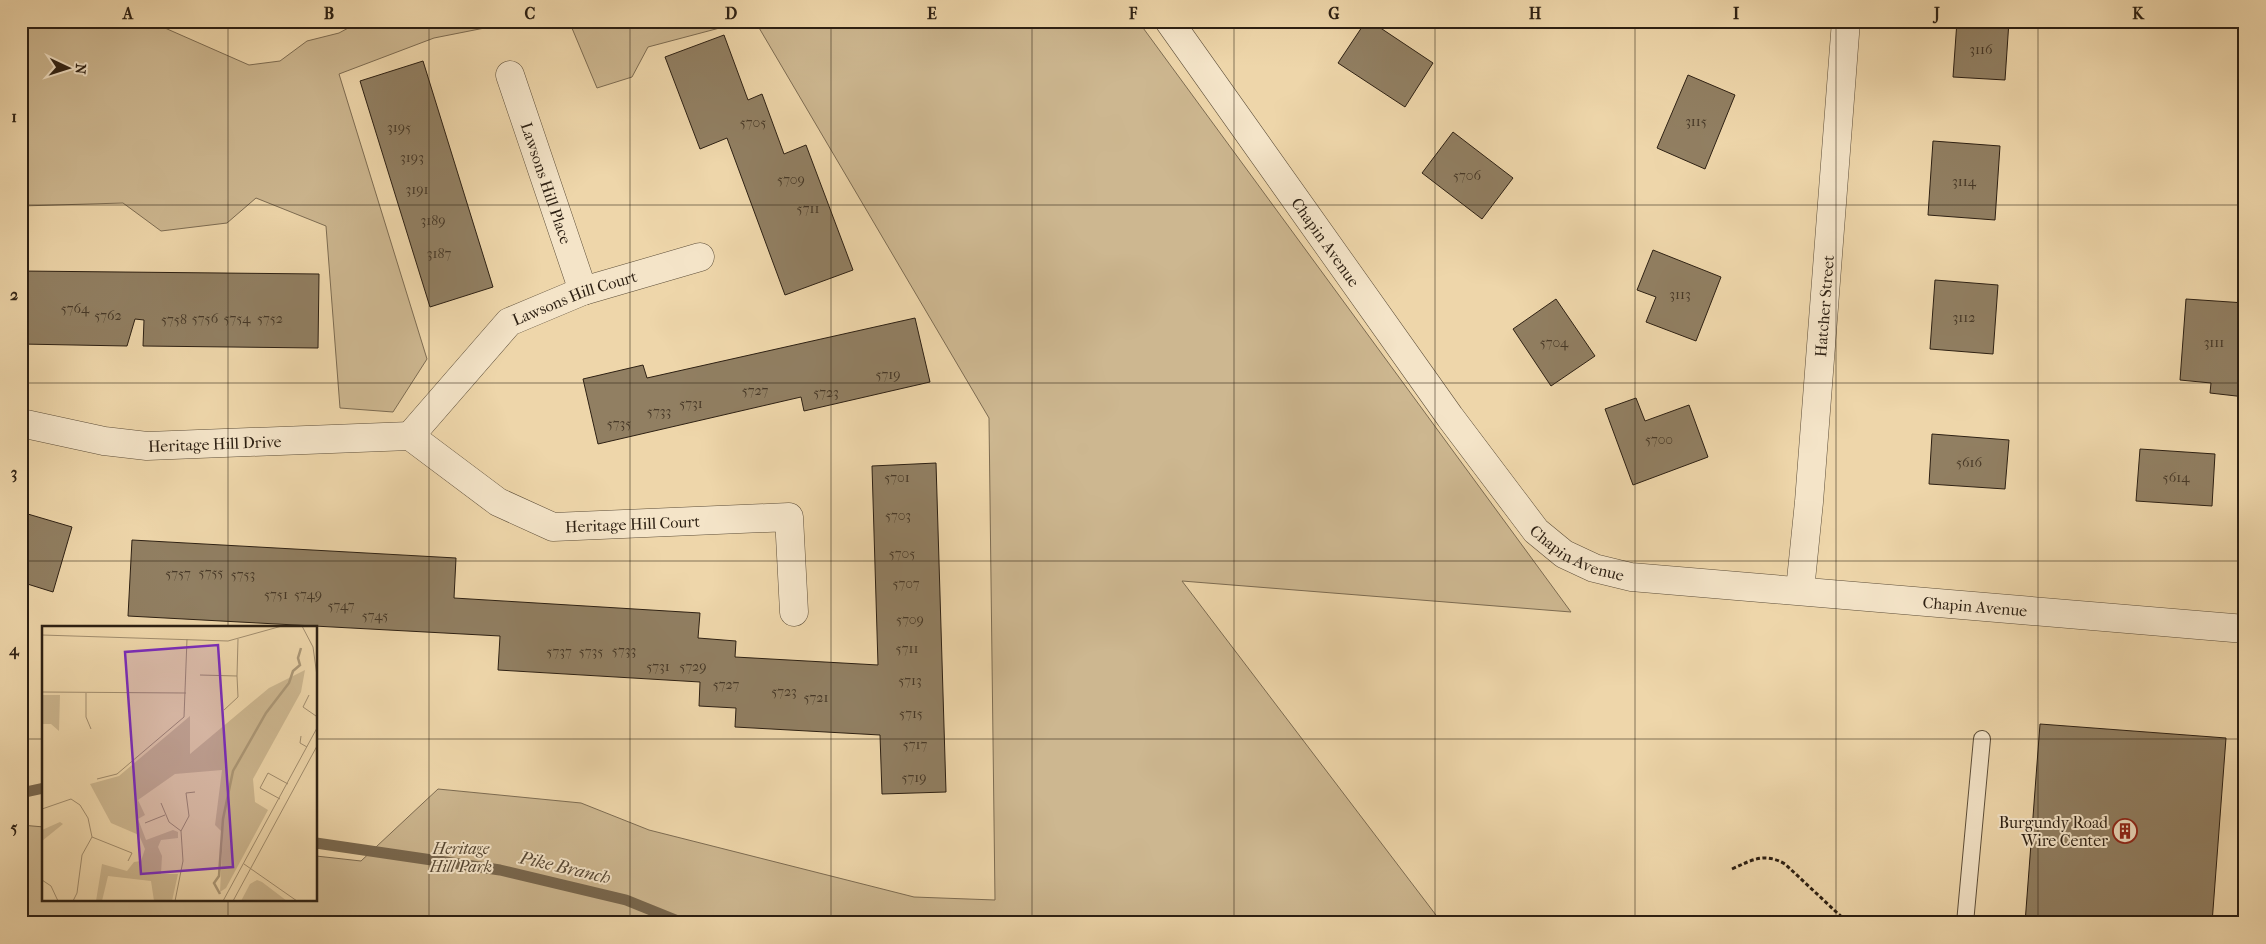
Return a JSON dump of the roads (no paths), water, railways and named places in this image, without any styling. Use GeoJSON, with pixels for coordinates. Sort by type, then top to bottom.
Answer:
{"type":"FeatureCollection","features":[{"type":"Feature","properties":{"kind":"street","name":"Chapin Avenue"},"geometry":{"type":"LineString","coordinates":[[1170,21],[1450,417],[1536,531],[1564,554],[1594,568],[1631,577],[2245,628]]}},
{"type":"Feature","properties":{"kind":"street","name":"Hatcher Street"},"geometry":{"type":"LineString","coordinates":[[1800,590],[1809,502],[1846,21]]}},
{"type":"Feature","properties":{"kind":"street","name":"Lawsons Hill Place"},"geometry":{"type":"LineString","coordinates":[[510,75],[583,291]]}},
{"type":"Feature","properties":{"kind":"street","name":"Lawsons Hill Court"},"geometry":{"type":"LineString","coordinates":[[410,436],[509,322],[583,291],[700,257]]}},
{"type":"Feature","properties":{"kind":"street","name":"Heritage Hill Drive"},"geometry":{"type":"LineString","coordinates":[[21,423],[104,441],[147,446],[410,436]]}},
{"type":"Feature","properties":{"kind":"street","name":"Heritage Hill Court"},"geometry":{"type":"LineString","coordinates":[[410,436],[498,502],[553,527],[788,517],[794,612]]}},
{"type":"Feature","properties":{"kind":"lane"},"geometry":{"type":"LineString","coordinates":[[1965,923],[1982,739]]}},
{"type":"Feature","properties":{"kind":"waterway","name":"Pike Branch"},"geometry":{"type":"LineString","coordinates":[[21,793],[42,788]]}},
{"type":"Feature","properties":{"kind":"waterway","name":"Pike Branch"},"geometry":{"type":"LineString","coordinates":[[318,843],[500,870],[626,900],[683,923]]}},
{"type":"Feature","properties":{"kind":"place","name":"Burgundy Road Wire Center"},"geometry":{"type":"Point","coordinates":[2125,831]}},
{"type":"Feature","properties":{"kind":"park label","name":"Heritage Hill Park"},"geometry":{"type":"Point","coordinates":[461,857]}}]}
